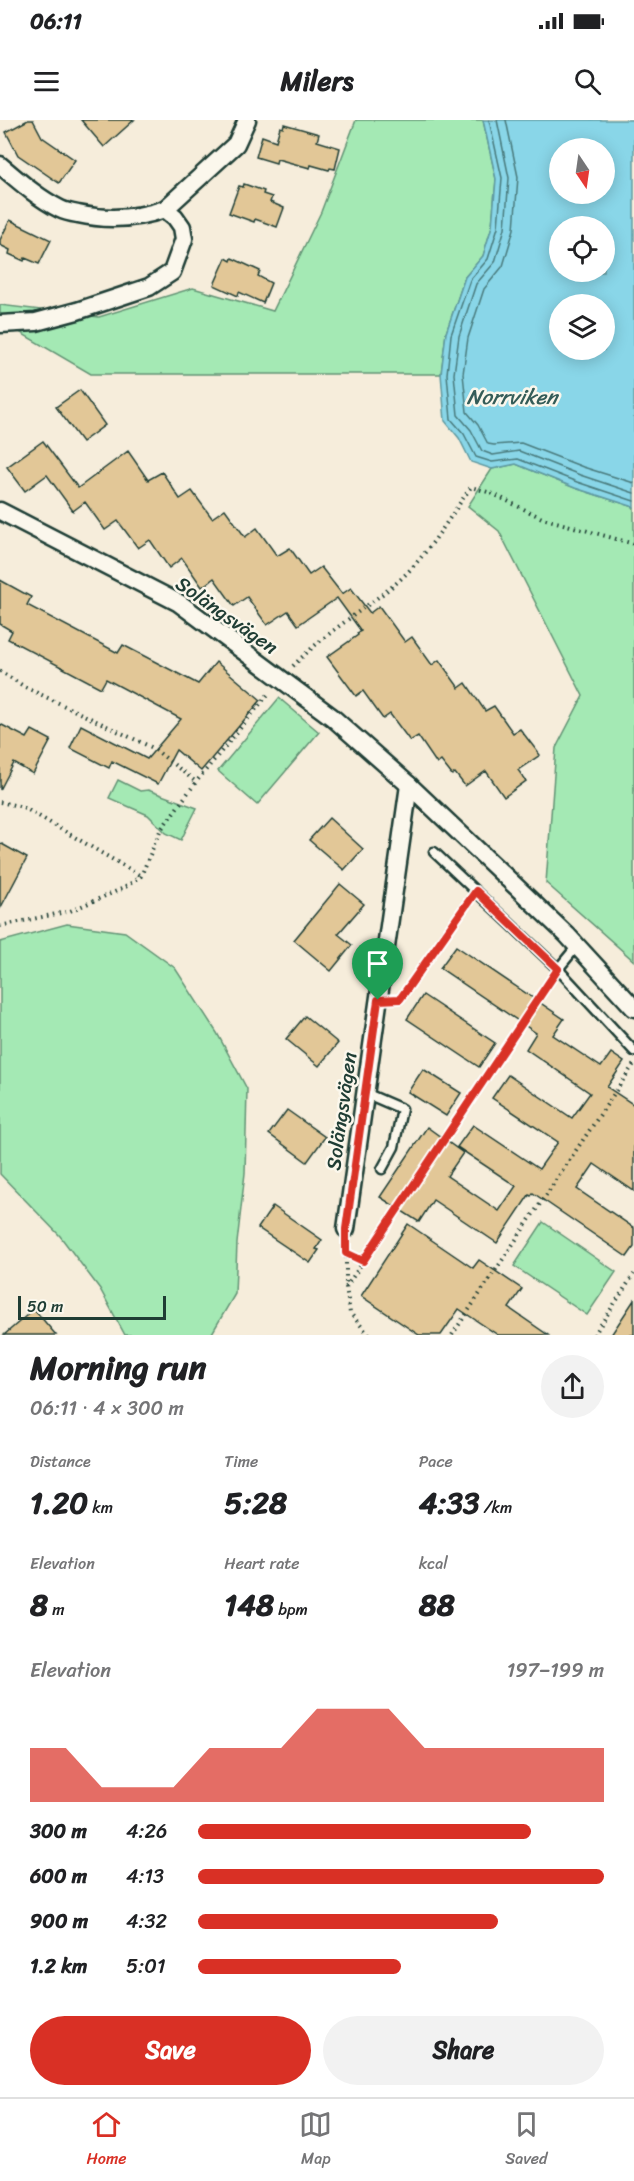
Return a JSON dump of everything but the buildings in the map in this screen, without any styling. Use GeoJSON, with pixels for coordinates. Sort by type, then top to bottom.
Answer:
{"type":"FeatureCollection","features":[{"type":"Feature","properties":{"kind":"street"},"geometry":{"type":"LineString","coordinates":[[0,165],[28,189],[62,210],[98,219],[124,219],[165,209],[236,144],[247,120]]}},
{"type":"Feature","properties":{"kind":"street"},"geometry":{"type":"LineString","coordinates":[[0,324],[36,322],[77,311],[149,287],[172,272],[184,239],[182,228],[175,217],[165,209]]}},
{"type":"Feature","properties":{"kind":"street","name":"Solängsvägen"},"geometry":{"type":"LineString","coordinates":[[0,511],[179,603],[332,717],[409,785],[577,945],[634,1008]]}},
{"type":"Feature","properties":{"kind":"street","name":"Solängsvägen"},"geometry":{"type":"LineString","coordinates":[[346,1229],[409,785]]}},
{"type":"Feature","properties":{"kind":"lane"},"geometry":{"type":"LineString","coordinates":[[434,852],[558,969],[634,1051]]}},
{"type":"Feature","properties":{"kind":"lane"},"geometry":{"type":"LineString","coordinates":[[558,969],[577,945]]}},
{"type":"Feature","properties":{"kind":"lane"},"geometry":{"type":"LineString","coordinates":[[364,1092],[402,1109],[394,1147],[382,1169]]}},
{"type":"Feature","properties":{"kind":"path"},"geometry":{"type":"LineString","coordinates":[[0,926],[70,911],[124,888],[141,876],[160,831],[196,782],[281,678],[311,648],[395,584],[424,555],[471,487],[491,493],[542,518],[634,544]]}},
{"type":"Feature","properties":{"kind":"path"},"geometry":{"type":"LineString","coordinates":[[0,671],[25,687],[153,748],[196,782]]}},
{"type":"Feature","properties":{"kind":"path"},"geometry":{"type":"LineString","coordinates":[[0,802],[23,807],[141,876]]}},
{"type":"Feature","properties":{"kind":"path"},"geometry":{"type":"LineString","coordinates":[[378,1000],[400,999],[476,891]]}},
{"type":"Feature","properties":{"kind":"path"},"geometry":{"type":"LineString","coordinates":[[346,1287],[558,969]]}},
{"type":"Feature","properties":{"kind":"path"},"geometry":{"type":"LineString","coordinates":[[452,1335],[634,1064]]}},
{"type":"Feature","properties":{"kind":"path"},"geometry":{"type":"LineString","coordinates":[[346,1229],[346,1287],[350,1313],[369,1335]]}},
{"type":"Feature","properties":{"kind":"path"},"geometry":{"type":"LineString","coordinates":[[346,1253],[363,1261]]}},
{"type":"Feature","properties":{"kind":"path"},"geometry":{"type":"LineString","coordinates":[[594,1335],[634,1274]]}},
{"type":"Feature","properties":{"kind":"green space"},"geometry":{"type":"Polygon","coordinates":[[[356,120],[483,120],[496,179],[492,226],[483,256],[465,277],[446,333],[441,374],[91,374],[14,329],[0,318],[0,305],[99,317],[193,288],[273,311],[321,212],[356,120]]]}},
{"type":"Feature","properties":{"kind":"green space"},"geometry":{"type":"Polygon","coordinates":[[[516,464],[575,488],[634,507],[634,961],[546,883],[556,748],[583,696],[499,531],[468,506],[492,469],[516,464]]]}},
{"type":"Feature","properties":{"kind":"green space"},"geometry":{"type":"Polygon","coordinates":[[[279,698],[319,732],[257,805],[218,771],[279,698]]]}},
{"type":"Feature","properties":{"kind":"green space"},"geometry":{"type":"Polygon","coordinates":[[[118,780],[140,791],[148,790],[197,808],[181,840],[166,833],[148,815],[109,798],[118,780]]]}},
{"type":"Feature","properties":{"kind":"green space"},"geometry":{"type":"Polygon","coordinates":[[[67,924],[125,932],[175,968],[217,1033],[247,1089],[245,1173],[237,1243],[235,1294],[211,1335],[125,1335],[100,1289],[60,1236],[0,1174],[0,942],[67,924]]]}},
{"type":"Feature","properties":{"kind":"green space"},"geometry":{"type":"Polygon","coordinates":[[[543,1222],[616,1272],[587,1315],[514,1266],[543,1222]]]}},
{"type":"Feature","properties":{"kind":"water","name":"Norrviken"},"geometry":{"type":"Polygon","coordinates":[[[483,120],[634,120],[634,507],[575,488],[516,464],[492,469],[471,462],[459,438],[445,421],[441,374],[446,333],[465,277],[483,256],[492,226],[496,179],[483,120]]]}},
{"type":"Feature","properties":{"kind":"route"},"geometry":{"type":"LineString","coordinates":[[476,891],[558,969],[363,1261],[346,1253],[346,1229],[378,1000],[400,999],[476,891]]}}]}
